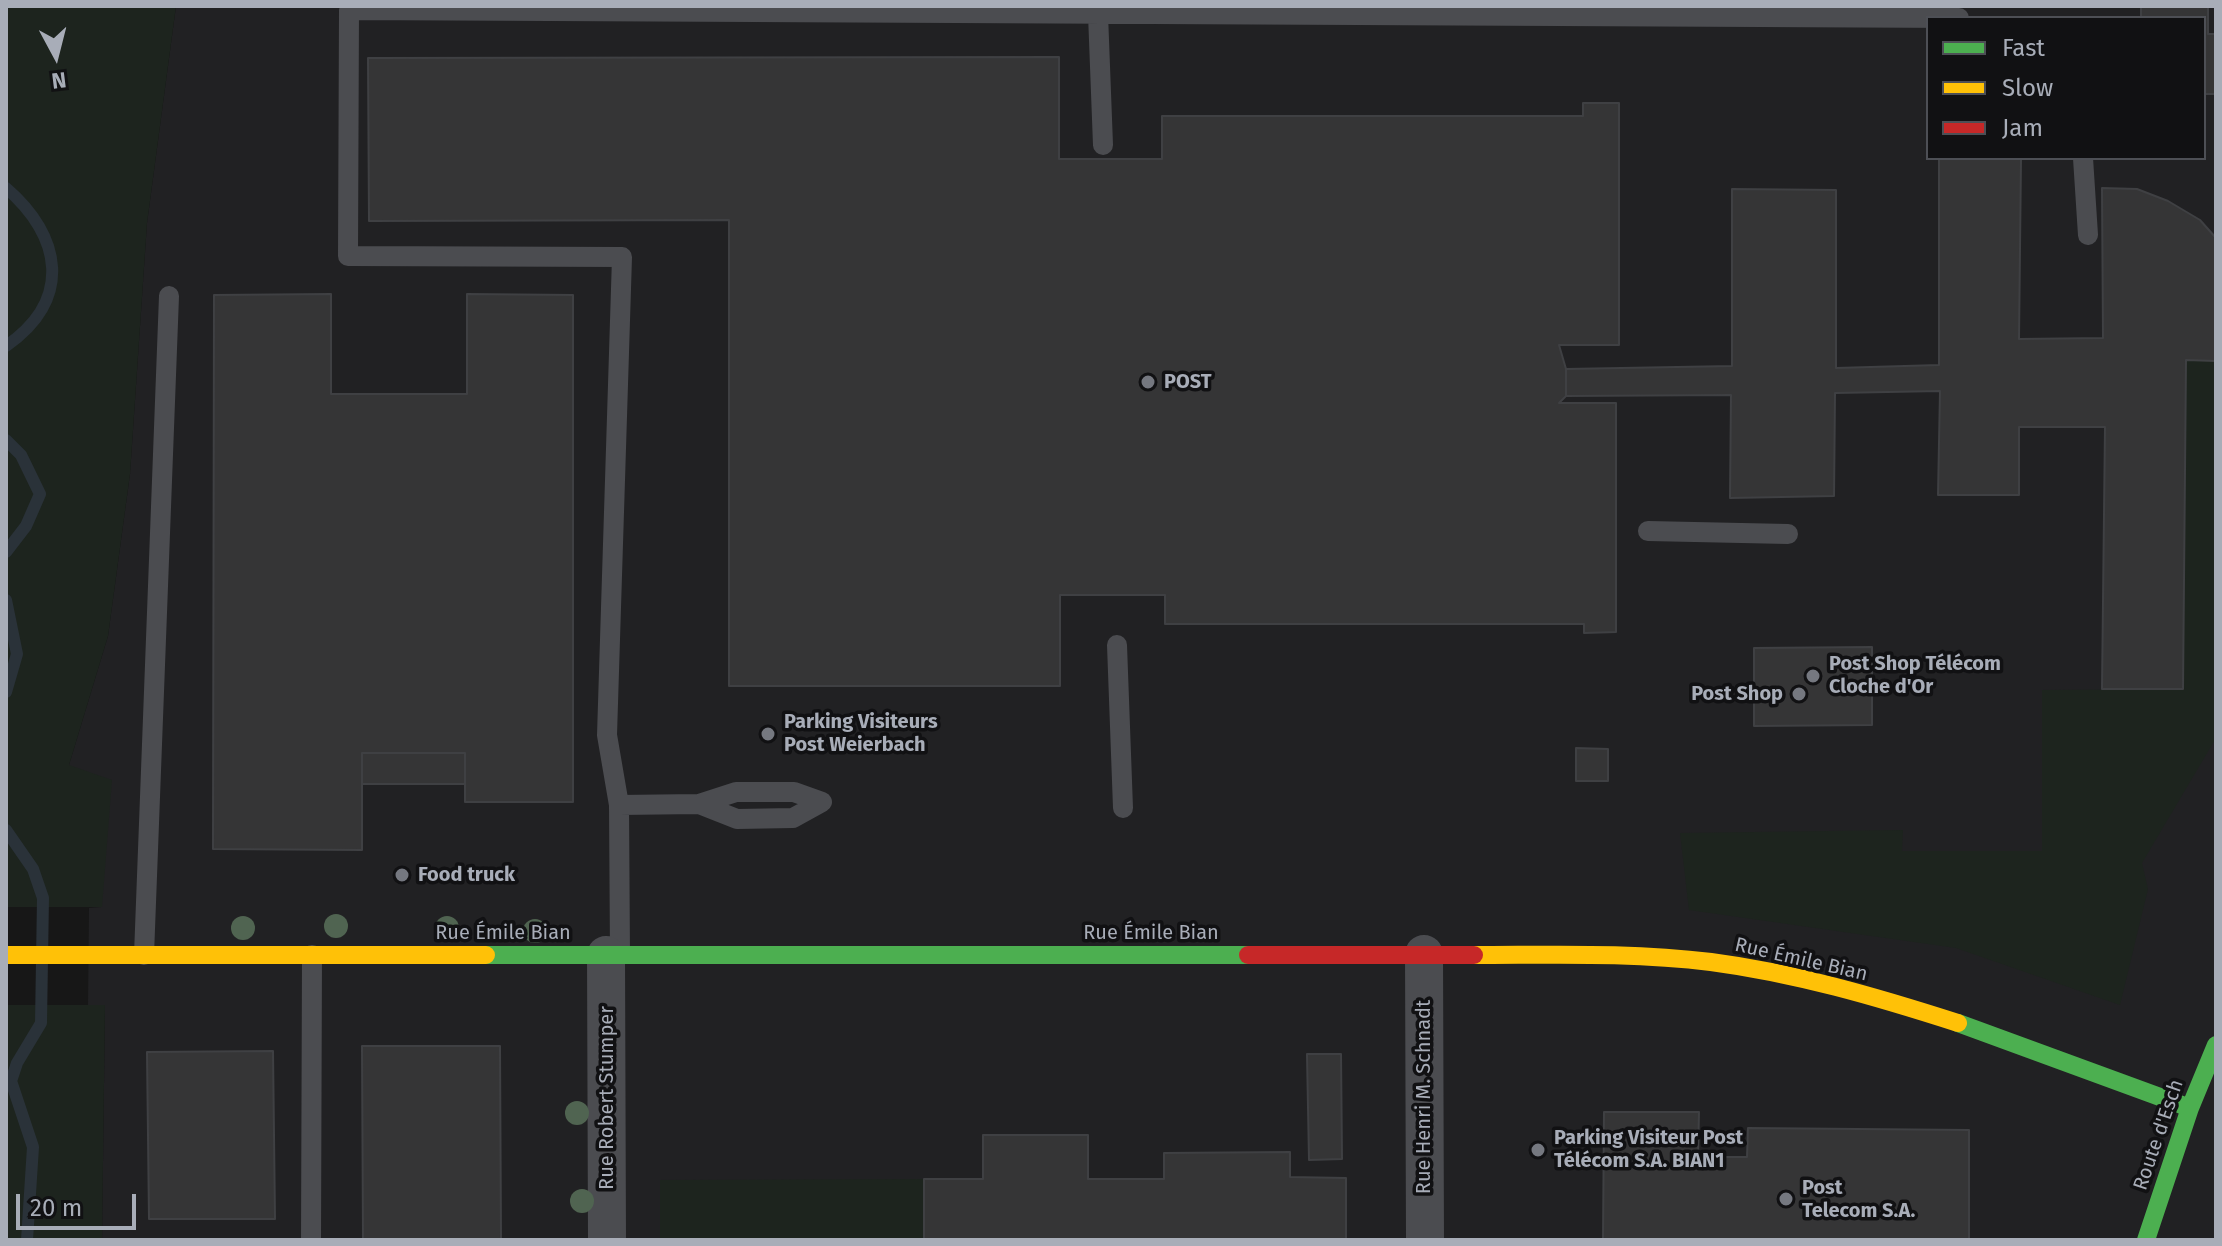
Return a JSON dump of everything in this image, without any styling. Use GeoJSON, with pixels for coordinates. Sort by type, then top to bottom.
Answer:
{"type":"FeatureCollection","features":[{"type":"Feature","properties":{"kind":"street","name":"Rue Henri M. Schnadt"},"geometry":{"type":"LineString","coordinates":[[1424,954],[1425,1240]]}},
{"type":"Feature","properties":{"kind":"street","name":"Rue Émile Bian"},"geometry":{"type":"LineString","coordinates":[[6,955],[1623,955],[1725,964],[1808,981],[1971,1027],[2190,1108]]}},
{"type":"Feature","properties":{"kind":"street","name":"Rue Robert Stumper"},"geometry":{"type":"LineString","coordinates":[[607,1240],[613,955]]}},
{"type":"Feature","properties":{"kind":"street","name":"Route d'Esch"},"geometry":{"type":"LineString","coordinates":[[2146,1240],[2190,1108],[2216,1045]]}},
{"type":"Feature","properties":{"kind":"lane"},"geometry":{"type":"LineString","coordinates":[[613,955],[619,805],[607,735],[622,257],[348,256],[349,10],[1926,18]]}},
{"type":"Feature","properties":{"kind":"lane"},"geometry":{"type":"LineString","coordinates":[[1098,14],[1103,145]]}},
{"type":"Feature","properties":{"kind":"lane"},"geometry":{"type":"LineString","coordinates":[[2083,160],[2088,235]]}},
{"type":"Feature","properties":{"kind":"lane"},"geometry":{"type":"LineString","coordinates":[[144,955],[169,296]]}},
{"type":"Feature","properties":{"kind":"lane"},"geometry":{"type":"LineString","coordinates":[[1648,531],[1788,534]]}},
{"type":"Feature","properties":{"kind":"lane"},"geometry":{"type":"LineString","coordinates":[[1117,645],[1123,808]]}},
{"type":"Feature","properties":{"kind":"lane"},"geometry":{"type":"LineString","coordinates":[[619,805],[699,804],[737,819],[793,818],[832,801]]}},
{"type":"Feature","properties":{"kind":"lane"},"geometry":{"type":"LineString","coordinates":[[311,1240],[312,955]]}},
{"type":"Feature","properties":{"kind":"shaded area"},"geometry":{"type":"Polygon","coordinates":[[[6,6],[176,6],[147,223],[130,474],[108,636],[69,765],[112,780],[102,907],[6,907],[6,6]]]}},
{"type":"Feature","properties":{"kind":"shaded area"},"geometry":{"type":"Polygon","coordinates":[[[176,6],[2216,6],[2216,1240],[102,1240],[105,1005],[88,1005],[89,908],[101,907],[69,765],[108,636],[130,474],[147,223],[176,6]]]}},
{"type":"Feature","properties":{"kind":"shaded area"},"geometry":{"type":"Polygon","coordinates":[[[2186,360],[2216,361],[2216,738],[2142,863],[2148,889],[2120,1005],[1956,948],[1689,910],[1680,833],[1903,830],[1902,851],[2042,851],[2042,690],[2183,689],[2186,360]]]}},
{"type":"Feature","properties":{"kind":"shaded area"},"geometry":{"type":"Polygon","coordinates":[[[6,1005],[105,1005],[102,1240],[6,1240],[6,1005]]]}},
{"type":"Feature","properties":{"kind":"shaded area"},"geometry":{"type":"Polygon","coordinates":[[[924,1179],[924,1240],[660,1240],[660,1180],[924,1179]]]}},
{"type":"Feature","properties":{"kind":"building"},"geometry":{"type":"Polygon","coordinates":[[[2141,6],[2208,6],[2208,34],[2216,34],[2216,94],[2206,94],[2206,16],[2141,16],[2141,6]]]}},
{"type":"Feature","properties":{"kind":"building","name":"POST"},"geometry":{"type":"Polygon","coordinates":[[[1059,57],[1059,159],[1162,159],[1162,116],[1583,116],[1583,103],[1619,103],[1619,345],[1559,345],[1566,369],[1566,396],[1559,403],[1616,403],[1616,632],[1584,633],[1584,624],[1165,624],[1165,595],[1060,595],[1060,686],[729,686],[729,220],[369,221],[368,58],[1059,57]]]}},
{"type":"Feature","properties":{"kind":"building"},"geometry":{"type":"Polygon","coordinates":[[[1939,160],[2021,160],[2019,339],[2103,338],[2102,188],[2137,189],[2168,201],[2200,220],[2216,238],[2216,361],[2186,360],[2183,689],[2102,689],[2105,427],[2019,427],[2019,495],[1938,495],[1940,391],[1835,393],[1834,496],[1730,498],[1731,395],[1566,396],[1566,369],[1732,366],[1732,189],[1836,190],[1836,368],[1939,365],[1939,160]]]}},
{"type":"Feature","properties":{"kind":"building"},"geometry":{"type":"Polygon","coordinates":[[[331,294],[331,394],[467,394],[467,294],[573,295],[573,802],[465,802],[465,753],[362,753],[362,850],[213,849],[214,295],[331,294]]]}},
{"type":"Feature","properties":{"kind":"building","name":"Post Shop Télécom Cloche d'Or"},"geometry":{"type":"Polygon","coordinates":[[[1872,647],[1872,725],[1754,726],[1754,648],[1872,647]]]}},
{"type":"Feature","properties":{"kind":"building"},"geometry":{"type":"Polygon","coordinates":[[[1576,748],[1608,749],[1608,781],[1576,781],[1576,748]]]}},
{"type":"Feature","properties":{"kind":"building"},"geometry":{"type":"Polygon","coordinates":[[[362,753],[465,753],[465,784],[362,784],[362,753]]]}},
{"type":"Feature","properties":{"kind":"building"},"geometry":{"type":"Polygon","coordinates":[[[362,1046],[500,1046],[501,1240],[363,1240],[362,1046]]]}},
{"type":"Feature","properties":{"kind":"building"},"geometry":{"type":"Polygon","coordinates":[[[273,1051],[275,1219],[149,1219],[147,1052],[273,1051]]]}},
{"type":"Feature","properties":{"kind":"building"},"geometry":{"type":"Polygon","coordinates":[[[1307,1054],[1341,1054],[1342,1159],[1309,1160],[1307,1054]]]}},
{"type":"Feature","properties":{"kind":"building","name":"Post Telecom S.A."},"geometry":{"type":"Polygon","coordinates":[[[1604,1112],[1699,1112],[1698,1157],[1747,1157],[1748,1128],[1969,1130],[1969,1240],[1603,1240],[1604,1112]]]}},
{"type":"Feature","properties":{"kind":"building"},"geometry":{"type":"Polygon","coordinates":[[[983,1135],[1088,1135],[1088,1179],[1164,1179],[1164,1153],[1290,1152],[1290,1177],[1346,1178],[1346,1240],[924,1240],[924,1179],[983,1179],[983,1135]]]}},
{"type":"Feature","properties":{"kind":"waterway"},"geometry":{"type":"LineString","coordinates":[[6,188],[39,226],[52,268],[50,288],[42,309],[28,328],[6,346]]}},
{"type":"Feature","properties":{"kind":"waterway"},"geometry":{"type":"LineString","coordinates":[[6,440],[21,455],[40,494],[26,526],[6,552]]}},
{"type":"Feature","properties":{"kind":"waterway"},"geometry":{"type":"LineString","coordinates":[[6,600],[17,654],[6,692]]}},
{"type":"Feature","properties":{"kind":"waterway"},"geometry":{"type":"LineString","coordinates":[[6,830],[33,869],[43,898],[41,1023],[17,1063],[11,1081],[33,1147],[27,1240]]}},
{"type":"Feature","properties":{"kind":"traffic: fast"},"geometry":{"type":"LineString","coordinates":[[486,955],[1248,955]]}},
{"type":"Feature","properties":{"kind":"traffic: fast"},"geometry":{"type":"LineString","coordinates":[[1958,1023],[2190,1108]]}},
{"type":"Feature","properties":{"kind":"traffic: fast"},"geometry":{"type":"LineString","coordinates":[[2146,1240],[2190,1108],[2216,1045]]}},
{"type":"Feature","properties":{"kind":"traffic: slow"},"geometry":{"type":"LineString","coordinates":[[6,955],[486,955]]}},
{"type":"Feature","properties":{"kind":"traffic: slow"},"geometry":{"type":"LineString","coordinates":[[1474,955],[1622,955],[1711,962],[1836,987],[1958,1023]]}},
{"type":"Feature","properties":{"kind":"traffic: jam"},"geometry":{"type":"LineString","coordinates":[[1248,955],[1474,955]]}},
{"type":"Feature","properties":{"kind":"place","name":"POST"},"geometry":{"type":"Point","coordinates":[1148,382]}},
{"type":"Feature","properties":{"kind":"place","name":"Post Shop Télécom Cloche d'Or"},"geometry":{"type":"Point","coordinates":[1813,676]}},
{"type":"Feature","properties":{"kind":"place","name":"Post Shop"},"geometry":{"type":"Point","coordinates":[1799,694]}},
{"type":"Feature","properties":{"kind":"place","name":"Parking Visiteurs Post Weierbach"},"geometry":{"type":"Point","coordinates":[768,734]}},
{"type":"Feature","properties":{"kind":"place","name":"Food truck"},"geometry":{"type":"Point","coordinates":[402,875]}},
{"type":"Feature","properties":{"kind":"place","name":"Parking Visiteur Post Télécom S.A. BIAN1"},"geometry":{"type":"Point","coordinates":[1538,1150]}},
{"type":"Feature","properties":{"kind":"place","name":"Post Telecom S.A."},"geometry":{"type":"Point","coordinates":[1786,1199]}}]}
